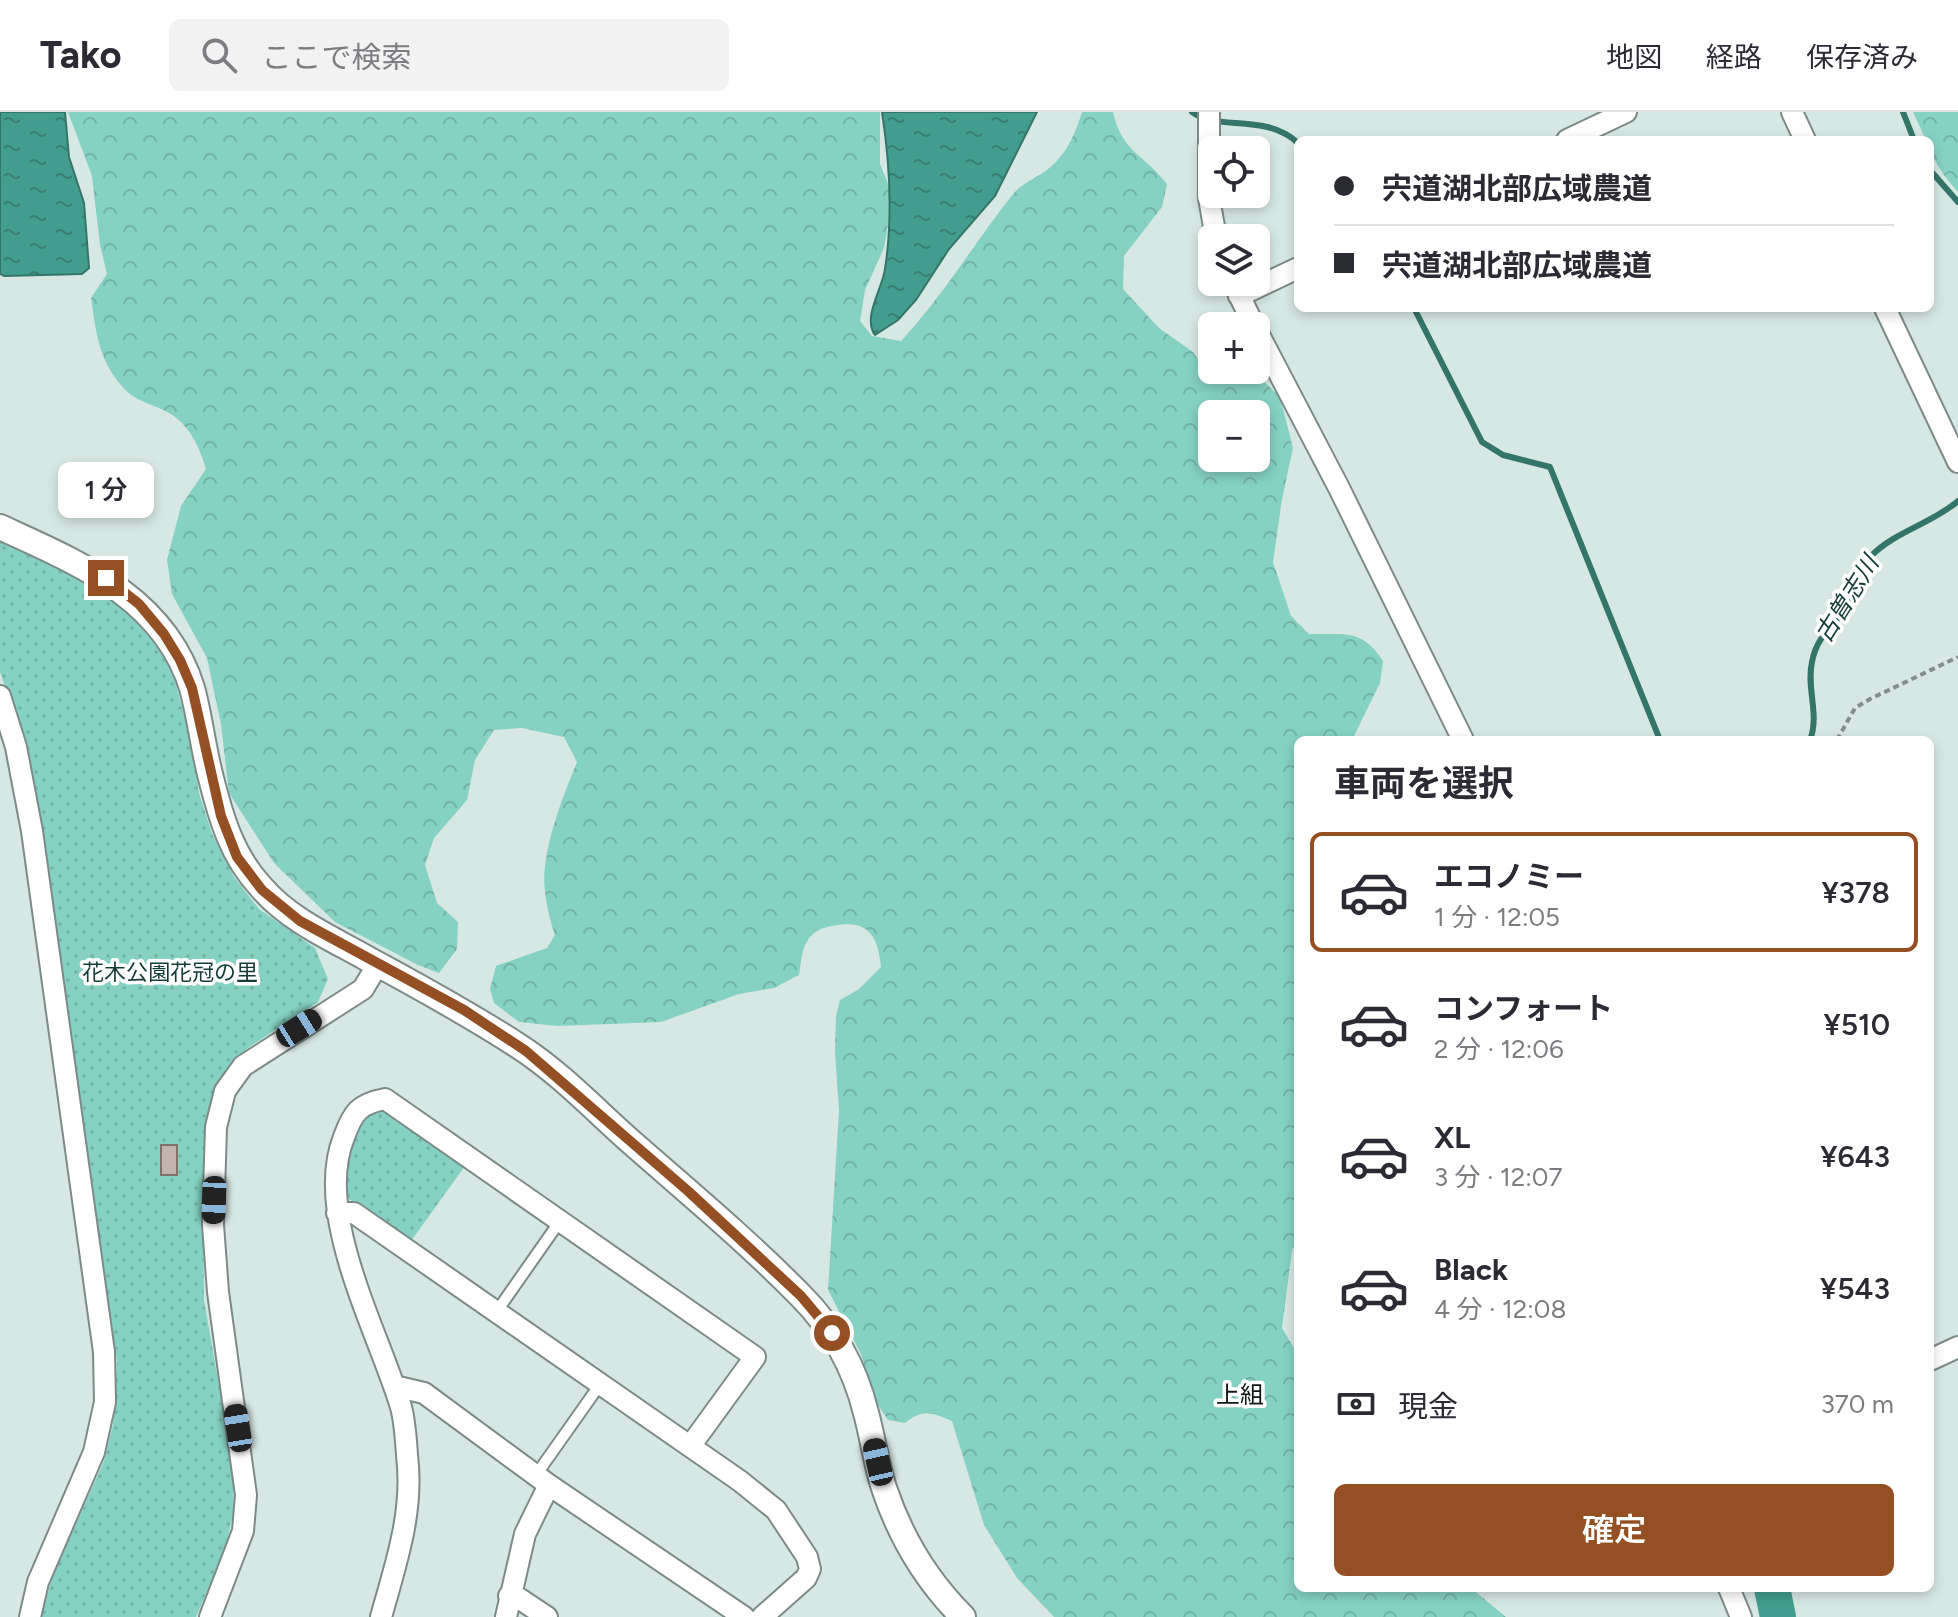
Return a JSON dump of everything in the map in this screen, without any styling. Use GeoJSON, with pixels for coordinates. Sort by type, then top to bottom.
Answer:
{"type":"FeatureCollection","features":[{"type":"Feature","properties":{"kind":"street"},"geometry":{"type":"LineString","coordinates":[[1209,112],[1209,198],[1214,224]]}},
{"type":"Feature","properties":{"kind":"street"},"geometry":{"type":"LineString","coordinates":[[1575,136],[1626,112]]}},
{"type":"Feature","properties":{"kind":"street"},"geometry":{"type":"LineString","coordinates":[[1792,112],[1803,136]]}},
{"type":"Feature","properties":{"kind":"street"},"geometry":{"type":"LineString","coordinates":[[1270,277],[1294,269]]}},
{"type":"Feature","properties":{"kind":"street"},"geometry":{"type":"LineString","coordinates":[[1887,312],[1958,462]]}},
{"type":"Feature","properties":{"kind":"street"},"geometry":{"type":"LineString","coordinates":[[1270,357],[1339,488],[1461,736]]}},
{"type":"Feature","properties":{"kind":"street"},"geometry":{"type":"LineString","coordinates":[[0,527],[106,578],[139,604],[164,634],[192,688],[221,816],[237,857],[262,890],[300,921],[464,1010],[526,1051],[688,1191],[801,1296],[832,1333],[850,1366],[866,1410],[883,1488],[903,1535],[952,1614]]}},
{"type":"Feature","properties":{"kind":"street"},"geometry":{"type":"LineString","coordinates":[[0,696],[16,747],[32,831],[104,1352],[105,1402],[94,1452],[38,1582],[30,1617]]}},
{"type":"Feature","properties":{"kind":"street"},"geometry":{"type":"LineString","coordinates":[[210,1617],[243,1531],[246,1495],[218,1292],[213,1225],[216,1127],[225,1091],[243,1066],[363,989],[378,964]]}},
{"type":"Feature","properties":{"kind":"street"},"geometry":{"type":"LineString","coordinates":[[381,1617],[404,1535],[410,1491],[402,1411],[356,1280],[337,1213],[334,1183],[340,1146],[350,1121],[366,1102],[385,1099],[755,1357],[691,1445]]}},
{"type":"Feature","properties":{"kind":"street"},"geometry":{"type":"LineString","coordinates":[[337,1213],[354,1213],[691,1445],[776,1510],[810,1563],[810,1569],[806,1578],[762,1617]]}},
{"type":"Feature","properties":{"kind":"street"},"geometry":{"type":"LineString","coordinates":[[1934,1358],[1958,1347]]}},
{"type":"Feature","properties":{"kind":"street"},"geometry":{"type":"LineString","coordinates":[[394,1386],[424,1393],[542,1480],[744,1617]]}},
{"type":"Feature","properties":{"kind":"street"},"geometry":{"type":"LineString","coordinates":[[507,1607],[542,1480]]}},
{"type":"Feature","properties":{"kind":"street"},"geometry":{"type":"LineString","coordinates":[[1731,1592],[1741,1617]]}},
{"type":"Feature","properties":{"kind":"street"},"geometry":{"type":"LineString","coordinates":[[507,1607],[520,1599],[547,1617]]}},
{"type":"Feature","properties":{"kind":"lane"},"geometry":{"type":"LineString","coordinates":[[497,1311],[560,1221]]}},
{"type":"Feature","properties":{"kind":"lane"},"geometry":{"type":"LineString","coordinates":[[542,1480],[601,1383]]}},
{"type":"Feature","properties":{"kind":"path"},"geometry":{"type":"LineString","coordinates":[[1839,736],[1855,708],[1958,657]]}},
{"type":"Feature","properties":{"kind":"green space"},"geometry":{"type":"Polygon","coordinates":[[[68,112],[880,112],[880,164],[893,196],[884,248],[865,290],[860,321],[872,336],[901,341],[931,306],[1013,194],[1060,157],[1073,136],[1082,112],[1113,112],[1128,145],[1167,184],[1162,207],[1124,256],[1123,289],[1159,328],[1193,352],[1198,359],[1198,384],[1266,384],[1280,397],[1293,448],[1273,562],[1291,616],[1309,634],[1343,634],[1360,638],[1383,661],[1380,683],[1354,736],[1294,736],[1294,1247],[1282,1328],[1294,1348],[1294,1592],[1476,1592],[1506,1617],[1054,1617],[1017,1578],[984,1525],[952,1421],[928,1413],[917,1415],[905,1423],[888,1420],[874,1399],[861,1354],[828,1290],[839,1111],[836,1016],[840,1000],[859,989],[881,967],[873,938],[862,927],[854,925],[821,929],[806,943],[799,975],[774,988],[739,994],[661,1022],[558,1026],[519,1022],[494,1003],[490,989],[496,966],[547,948],[555,935],[546,901],[545,866],[553,826],[577,762],[564,737],[522,728],[494,730],[475,760],[467,800],[434,838],[425,865],[437,903],[458,922],[457,949],[439,973],[335,922],[274,863],[229,793],[221,724],[207,658],[172,594],[167,560],[181,506],[206,469],[193,437],[182,423],[132,395],[107,365],[99,344],[91,298],[107,274],[100,245],[92,176],[68,112]]]}},
{"type":"Feature","properties":{"kind":"green space"},"geometry":{"type":"Polygon","coordinates":[[[1913,112],[1958,112],[1958,192],[1936,162],[1934,136],[1924,136],[1913,112]]]}},
{"type":"Feature","properties":{"kind":"green space","name":"花木公園花冠の里"},"geometry":{"type":"Polygon","coordinates":[[[0,541],[97,587],[126,608],[155,640],[173,673],[194,752],[199,793],[212,834],[234,877],[259,909],[315,948],[328,979],[318,1002],[249,1047],[228,1068],[215,1089],[206,1119],[204,1300],[232,1459],[234,1511],[225,1549],[196,1617],[41,1617],[53,1575],[104,1461],[113,1425],[117,1361],[82,1114],[22,735],[0,672],[0,541]]]}},
{"type":"Feature","properties":{"kind":"green space"},"geometry":{"type":"Polygon","coordinates":[[[383,1107],[465,1166],[411,1241],[343,1195],[346,1163],[354,1135],[371,1114],[383,1107]]]}},
{"type":"Feature","properties":{"kind":"water"},"geometry":{"type":"Polygon","coordinates":[[[0,112],[65,112],[69,157],[84,203],[89,268],[82,274],[0,274],[0,112]]]}},
{"type":"Feature","properties":{"kind":"water"},"geometry":{"type":"Polygon","coordinates":[[[882,112],[1037,112],[995,196],[949,249],[916,300],[898,320],[875,335],[872,311],[885,269],[890,210],[882,112]]]}},
{"type":"Feature","properties":{"kind":"building"},"geometry":{"type":"Polygon","coordinates":[[[161,1145],[177,1145],[177,1175],[161,1175],[161,1145]]]}},
{"type":"Feature","properties":{"kind":"waterway"},"geometry":{"type":"LineString","coordinates":[[1192,112],[1214,121],[1271,128],[1294,140]]}},
{"type":"Feature","properties":{"kind":"waterway","name":"古曽志川"},"geometry":{"type":"LineString","coordinates":[[1903,112],[1912,136]]}},
{"type":"Feature","properties":{"kind":"waterway","name":"古曽志川"},"geometry":{"type":"LineString","coordinates":[[1934,175],[1958,202]]}},
{"type":"Feature","properties":{"kind":"waterway"},"geometry":{"type":"LineString","coordinates":[[1416,312],[1482,442],[1503,455],[1550,467],[1658,736]]}},
{"type":"Feature","properties":{"kind":"waterway","name":"古曽志川"},"geometry":{"type":"LineString","coordinates":[[1811,736],[1814,654],[1824,634],[1852,598],[1866,562],[1891,540],[1958,501]]}},
{"type":"Feature","properties":{"kind":"waterway","name":"古曽志川"},"geometry":{"type":"LineString","coordinates":[[1773,1592],[1778,1617]]}},
{"type":"Feature","properties":{"kind":"district","name":"上組"},"geometry":{"type":"Point","coordinates":[1240,1395]}},
{"type":"Feature","properties":{"kind":"route"},"geometry":{"type":"LineString","coordinates":[[106,578],[139,604],[164,634],[180,660],[192,688],[221,816],[237,857],[262,890],[300,921],[464,1010],[526,1051],[688,1191],[801,1296],[832,1333]]}}]}
